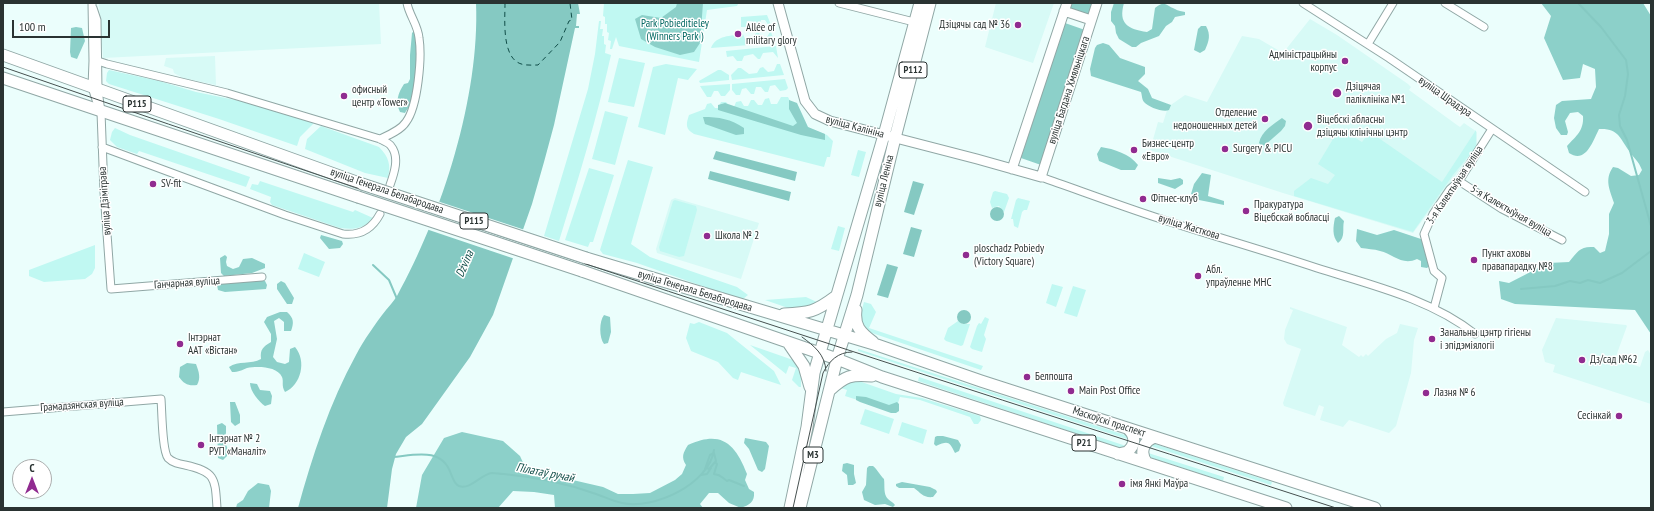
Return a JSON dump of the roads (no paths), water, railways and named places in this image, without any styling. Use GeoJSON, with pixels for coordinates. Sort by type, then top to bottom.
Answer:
{"type":"FeatureCollection","features":[{"type":"Feature","properties":{"kind":"main road","name":"вуліца Леніна"},"geometry":{"type":"LineString","coordinates":[[837,359],[857,295],[895,138],[920,24],[920,3]]}},
{"type":"Feature","properties":{"kind":"main road","name":"вуліца Леніна"},"geometry":{"type":"LineString","coordinates":[[826,330],[884,135],[920,24],[930,3]]}},
{"type":"Feature","properties":{"kind":"main road","name":"вуліца Генерала Белабародава"},"geometry":{"type":"LineString","coordinates":[[3,55],[362,184],[586,258],[844,335]]}},
{"type":"Feature","properties":{"kind":"main road","name":"вуліца Генерала Белабародава"},"geometry":{"type":"LineString","coordinates":[[3,78],[101,112],[582,271],[819,354]]}},
{"type":"Feature","properties":{"kind":"main road"},"geometry":{"type":"LineString","coordinates":[[857,295],[855,320],[858,327],[877,345]]}},
{"type":"Feature","properties":{"kind":"main road"},"geometry":{"type":"LineString","coordinates":[[773,314],[808,313],[819,308],[835,297]]}},
{"type":"Feature","properties":{"kind":"main road","name":"Р112"},"geometry":{"type":"LineString","coordinates":[[819,354],[826,330]]}},
{"type":"Feature","properties":{"kind":"main road","name":"Маскоўскі праспект"},"geometry":{"type":"LineString","coordinates":[[844,335],[981,381],[1375,508]]}},
{"type":"Feature","properties":{"kind":"main road"},"geometry":{"type":"LineString","coordinates":[[789,344],[804,366],[811,391]]}},
{"type":"Feature","properties":{"kind":"main road","name":"Р21"},"geometry":{"type":"LineString","coordinates":[[819,354],[837,359],[882,377],[1286,508]]}},
{"type":"Feature","properties":{"kind":"main road","name":"М3"},"geometry":{"type":"LineString","coordinates":[[790,508],[807,427],[811,391],[819,354]]}},
{"type":"Feature","properties":{"kind":"main road","name":"М3"},"geometry":{"type":"LineString","coordinates":[[800,508],[837,359]]}},
{"type":"Feature","properties":{"kind":"main road"},"geometry":{"type":"LineString","coordinates":[[829,390],[844,378],[853,375],[882,377]]}},
{"type":"Feature","properties":{"kind":"main road"},"geometry":{"type":"LineString","coordinates":[[1118,454],[1127,452],[1133,444],[1133,435],[1127,428]]}},
{"type":"Feature","properties":{"kind":"main road"},"geometry":{"type":"LineString","coordinates":[[1147,463],[1143,454],[1144,447],[1148,440],[1155,437]]}},
{"type":"Feature","properties":{"kind":"street"},"geometry":{"type":"LineString","coordinates":[[380,139],[394,133],[406,123],[414,108],[418,84],[419,37],[414,20],[408,10],[407,3]]}},
{"type":"Feature","properties":{"kind":"street","name":"вуліца Калініна"},"geometry":{"type":"LineString","coordinates":[[778,3],[805,101],[814,114],[821,118],[895,138]]}},
{"type":"Feature","properties":{"kind":"street"},"geometry":{"type":"LineString","coordinates":[[839,3],[920,24]]}},
{"type":"Feature","properties":{"kind":"street","name":"вуліца Багдана Хмяльніцкага"},"geometry":{"type":"LineString","coordinates":[[1041,177],[1097,3]]}},
{"type":"Feature","properties":{"kind":"street","name":"вуліца Шрадэра"},"geometry":{"type":"LineString","coordinates":[[1303,3],[1368,44],[1585,192]]}},
{"type":"Feature","properties":{"kind":"street"},"geometry":{"type":"LineString","coordinates":[[1368,44],[1393,3]]}},
{"type":"Feature","properties":{"kind":"street"},"geometry":{"type":"LineString","coordinates":[[1445,3],[1484,27]]}},
{"type":"Feature","properties":{"kind":"street","name":"вуліца Дзімітрава"},"geometry":{"type":"LineString","coordinates":[[93,6],[97,20],[98,64],[95,89]]}},
{"type":"Feature","properties":{"kind":"street","name":"вуліца Дзімітрава"},"geometry":{"type":"LineString","coordinates":[[93,6],[93,60],[95,89],[101,112],[111,289]]}},
{"type":"Feature","properties":{"kind":"street"},"geometry":{"type":"LineString","coordinates":[[1012,169],[1066,7],[1091,20]]}},
{"type":"Feature","properties":{"kind":"street"},"geometry":{"type":"LineString","coordinates":[[98,64],[107,64],[227,94],[380,139],[391,145],[394,153],[394,172],[390,185]]}},
{"type":"Feature","properties":{"kind":"street","name":"3-я Калектыўная вуліца"},"geometry":{"type":"LineString","coordinates":[[1434,308],[1442,278],[1434,271],[1424,234],[1433,214],[1450,189],[1459,181],[1492,129]]}},
{"type":"Feature","properties":{"kind":"street","name":"вуліца Жасткова"},"geometry":{"type":"LineString","coordinates":[[895,138],[1041,177],[1160,219],[1293,260],[1434,308],[1461,322],[1476,334]]}},
{"type":"Feature","properties":{"kind":"street"},"geometry":{"type":"LineString","coordinates":[[102,147],[285,215],[343,234],[352,235],[362,233],[371,228],[380,214]]}},
{"type":"Feature","properties":{"kind":"street","name":"5-я Калектыўная вуліца"},"geometry":{"type":"LineString","coordinates":[[1459,181],[1502,209],[1562,240]]}},
{"type":"Feature","properties":{"kind":"street","name":"Ганчарная вуліца"},"geometry":{"type":"LineString","coordinates":[[111,289],[262,277]]}},
{"type":"Feature","properties":{"kind":"street","name":"Грамадзянская вуліца"},"geometry":{"type":"LineString","coordinates":[[3,412],[161,399],[166,453],[172,461],[205,470],[210,475],[214,480],[217,508]]}},
{"type":"Feature","properties":{"kind":"water","name":"Dźvina"},"geometry":{"type":"Polygon","coordinates":[[[476,3],[578,3],[580,14],[577,14],[576,26],[579,26],[579,28],[575,28],[554,125],[532,204],[493,315],[470,357],[422,424],[406,437],[396,454],[392,469],[387,508],[298,508],[309,469],[338,392],[356,355],[378,321],[397,296],[429,229],[443,192],[465,115],[472,77],[476,39],[476,3]]]}},
{"type":"Feature","properties":{"kind":"water"},"geometry":{"type":"Polygon","coordinates":[[[716,151],[797,172],[795,181],[713,159],[716,151]]]}},
{"type":"Feature","properties":{"kind":"water"},"geometry":{"type":"Polygon","coordinates":[[[710,171],[791,192],[789,201],[708,179],[710,171]]]}},
{"type":"Feature","properties":{"kind":"water"},"geometry":{"type":"Polygon","coordinates":[[[913,181],[924,184],[914,215],[904,212],[913,181]]]}},
{"type":"Feature","properties":{"kind":"water"},"geometry":{"type":"Polygon","coordinates":[[[994,207],[1000,207],[1004,211],[1004,217],[1000,221],[994,221],[990,217],[990,211],[994,207]]]}},
{"type":"Feature","properties":{"kind":"water"},"geometry":{"type":"Polygon","coordinates":[[[911,227],[922,230],[914,257],[903,254],[911,227]]]}},
{"type":"Feature","properties":{"kind":"water"},"geometry":{"type":"Polygon","coordinates":[[[887,264],[898,267],[888,298],[877,295],[887,264]]]}},
{"type":"Feature","properties":{"kind":"water"},"geometry":{"type":"Polygon","coordinates":[[[961,310],[967,310],[971,314],[971,320],[967,324],[961,324],[957,320],[957,314],[961,310]]]}},
{"type":"Feature","properties":{"kind":"waterway"},"geometry":{"type":"LineString","coordinates":[[1578,3],[1601,27],[1626,60],[1628,74],[1625,96],[1619,115],[1620,126],[1627,140],[1651,226]]}},
{"type":"Feature","properties":{"kind":"waterway"},"geometry":{"type":"LineString","coordinates":[[1521,289],[1555,286],[1570,281],[1580,283],[1588,280],[1600,283],[1622,273],[1651,251]]}},
{"type":"Feature","properties":{"kind":"waterway"},"geometry":{"type":"LineString","coordinates":[[373,265],[389,280],[397,299]]}},
{"type":"Feature","properties":{"kind":"waterway","name":"Пілатаў ручай"},"geometry":{"type":"LineString","coordinates":[[393,457],[419,454],[434,456],[447,465],[457,485],[463,487],[472,484],[488,474],[504,474],[560,483],[618,502],[635,504],[664,498],[691,484],[702,474],[710,462],[714,450]]}},
{"type":"Feature","properties":{"kind":"waterway","name":"Пілатаў ручай"},"geometry":{"type":"LineString","coordinates":[[705,469],[710,455],[714,453],[716,461],[709,469],[707,468]]}},
{"type":"Feature","properties":{"kind":"waterway"},"geometry":{"type":"LineString","coordinates":[[715,462],[717,464],[714,474],[727,481],[729,480],[744,486]]}},
{"type":"Feature","properties":{"kind":"waterway","name":"Пілатаў ручай"},"geometry":{"type":"LineString","coordinates":[[701,475],[707,474],[711,468]]}},
{"type":"Feature","properties":{"kind":"tram line"},"geometry":{"type":"LineString","coordinates":[[3,67],[335,181],[835,346],[1336,508]]}},
{"type":"Feature","properties":{"kind":"tram line"},"geometry":{"type":"LineString","coordinates":[[802,337],[815,347],[821,355],[824,360],[826,371]]}},
{"type":"Feature","properties":{"kind":"tram line"},"geometry":{"type":"LineString","coordinates":[[793,508],[823,373],[828,365],[838,355],[852,352]]}},
{"type":"Feature","properties":{"kind":"place","name":"Дзіцячы сад № 36"},"geometry":{"type":"Point","coordinates":[1018,25]}},
{"type":"Feature","properties":{"kind":"place","name":"Allée of military glory"},"geometry":{"type":"Point","coordinates":[738,34]}},
{"type":"Feature","properties":{"kind":"place","name":"Адміністрацыйны корпус"},"geometry":{"type":"Point","coordinates":[1345,61]}},
{"type":"Feature","properties":{"kind":"place","name":"Дзіцячая паліклініка №1"},"geometry":{"type":"Point","coordinates":[1337,93]}},
{"type":"Feature","properties":{"kind":"place","name":"офисный центр «Tower»"},"geometry":{"type":"Point","coordinates":[344,96]}},
{"type":"Feature","properties":{"kind":"place","name":"Отделение недоношенных детей"},"geometry":{"type":"Point","coordinates":[1265,119]}},
{"type":"Feature","properties":{"kind":"place","name":"Віцебскі абласны дзіцячы клінічны цэнтр"},"geometry":{"type":"Point","coordinates":[1308,126]}},
{"type":"Feature","properties":{"kind":"place","name":"Surgery & PICU"},"geometry":{"type":"Point","coordinates":[1225,149]}},
{"type":"Feature","properties":{"kind":"place","name":"Бизнес-центр «Евро»"},"geometry":{"type":"Point","coordinates":[1134,150]}},
{"type":"Feature","properties":{"kind":"place","name":"SV-fit"},"geometry":{"type":"Point","coordinates":[153,184]}},
{"type":"Feature","properties":{"kind":"place","name":"Фітнес-клуб"},"geometry":{"type":"Point","coordinates":[1143,199]}},
{"type":"Feature","properties":{"kind":"place","name":"Пракуратура Віцебскай вобласці"},"geometry":{"type":"Point","coordinates":[1246,211]}},
{"type":"Feature","properties":{"kind":"place","name":"Школа № 2"},"geometry":{"type":"Point","coordinates":[707,236]}},
{"type":"Feature","properties":{"kind":"place","name":"ploschadz Pobiedy (Victory Square)"},"geometry":{"type":"Point","coordinates":[966,255]}},
{"type":"Feature","properties":{"kind":"place","name":"Пункт аховы правапарадку №8"},"geometry":{"type":"Point","coordinates":[1474,260]}},
{"type":"Feature","properties":{"kind":"place","name":"Абл. упраўленне МНС"},"geometry":{"type":"Point","coordinates":[1198,276]}},
{"type":"Feature","properties":{"kind":"place","name":"Занальны цэнтр гігіены і эпідэміялогіі"},"geometry":{"type":"Point","coordinates":[1432,339]}},
{"type":"Feature","properties":{"kind":"place","name":"Інтэрнат ААТ «Вістан»"},"geometry":{"type":"Point","coordinates":[180,344]}},
{"type":"Feature","properties":{"kind":"place","name":"Дз/сад №62"},"geometry":{"type":"Point","coordinates":[1582,360]}},
{"type":"Feature","properties":{"kind":"place","name":"Белпошта"},"geometry":{"type":"Point","coordinates":[1027,377]}},
{"type":"Feature","properties":{"kind":"place","name":"Main Post Office"},"geometry":{"type":"Point","coordinates":[1071,391]}},
{"type":"Feature","properties":{"kind":"place","name":"Лазня № 6"},"geometry":{"type":"Point","coordinates":[1426,393]}},
{"type":"Feature","properties":{"kind":"place","name":"Сесінкай"},"geometry":{"type":"Point","coordinates":[1619,416]}},
{"type":"Feature","properties":{"kind":"place","name":"Інтэрнат № 2 РУП «Маналіт»"},"geometry":{"type":"Point","coordinates":[201,445]}},
{"type":"Feature","properties":{"kind":"place","name":"імя Янкі Маўра"},"geometry":{"type":"Point","coordinates":[1122,484]}},
{"type":"Feature","properties":{"kind":"park label","name":"Park Pobieditieley (Winners Park )"},"geometry":{"type":"Point","coordinates":[675,30]}}]}
